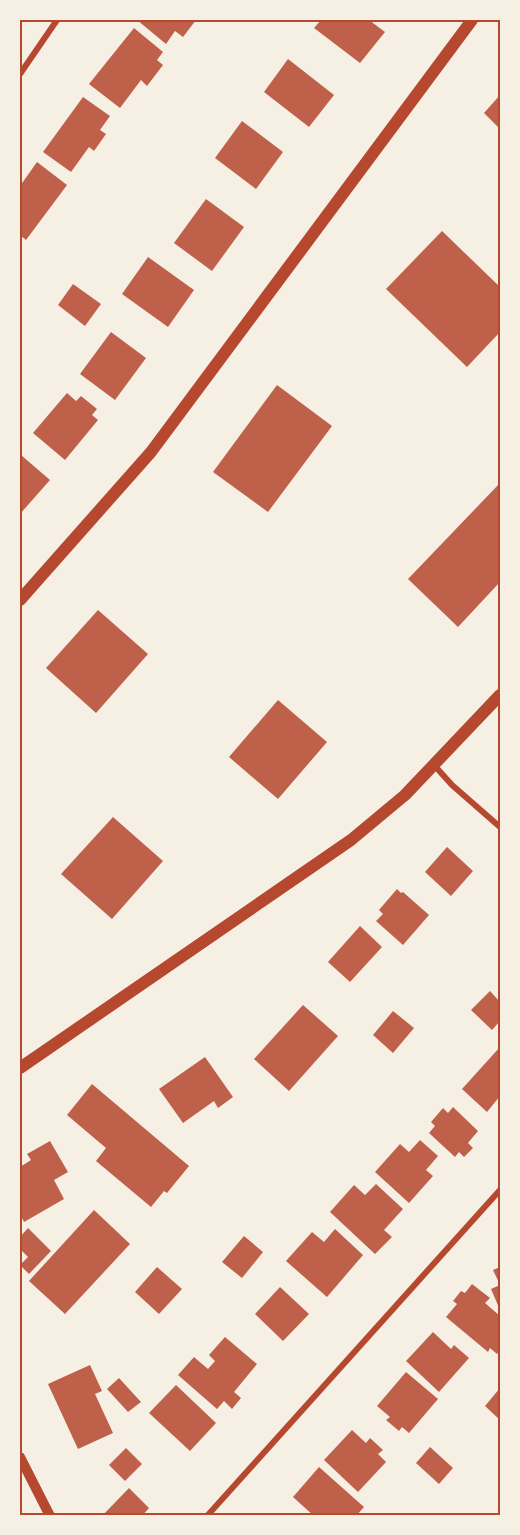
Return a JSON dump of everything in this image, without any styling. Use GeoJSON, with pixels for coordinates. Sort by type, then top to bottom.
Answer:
{"type":"FeatureCollection","features":[{"type":"Feature","properties":{"kind":"main road"},"geometry":{"type":"LineString","coordinates":[[20,600],[151,452],[472,20]]}},
{"type":"Feature","properties":{"kind":"main road"},"geometry":{"type":"LineString","coordinates":[[20,1068],[351,840],[405,795],[501,695]]}},
{"type":"Feature","properties":{"kind":"street"},"geometry":{"type":"LineString","coordinates":[[20,74],[57,20]]}},
{"type":"Feature","properties":{"kind":"street"},"geometry":{"type":"LineString","coordinates":[[434,765],[452,785],[501,828]]}},
{"type":"Feature","properties":{"kind":"street"},"geometry":{"type":"LineString","coordinates":[[207,1515],[501,1190]]}},
{"type":"Feature","properties":{"kind":"street"},"geometry":{"type":"LineString","coordinates":[[20,1457],[50,1515]]}},
{"type":"Feature","properties":{"kind":"building"},"geometry":{"type":"Polygon","coordinates":[[[137,20],[196,20],[183,37],[175,31],[166,44],[137,20]]]}},
{"type":"Feature","properties":{"kind":"building"},"geometry":{"type":"Polygon","coordinates":[[[321,20],[369,20],[385,32],[360,63],[314,28],[321,20]]]}},
{"type":"Feature","properties":{"kind":"building"},"geometry":{"type":"Polygon","coordinates":[[[134,28],[163,52],[157,60],[163,65],[147,86],[141,80],[120,108],[89,84],[134,28]]]}},
{"type":"Feature","properties":{"kind":"building"},"geometry":{"type":"Polygon","coordinates":[[[288,59],[334,95],[309,127],[264,92],[288,59]]]}},
{"type":"Feature","properties":{"kind":"building"},"geometry":{"type":"Polygon","coordinates":[[[500,95],[500,129],[484,113],[500,95]]]}},
{"type":"Feature","properties":{"kind":"building"},"geometry":{"type":"Polygon","coordinates":[[[83,97],[110,116],[100,130],[106,134],[94,151],[89,147],[71,172],[43,152],[83,97]]]}},
{"type":"Feature","properties":{"kind":"building"},"geometry":{"type":"Polygon","coordinates":[[[242,121],[283,152],[256,189],[215,158],[242,121]]]}},
{"type":"Feature","properties":{"kind":"building"},"geometry":{"type":"Polygon","coordinates":[[[37,162],[67,185],[26,240],[20,235],[20,186],[37,162]]]}},
{"type":"Feature","properties":{"kind":"building"},"geometry":{"type":"Polygon","coordinates":[[[206,199],[244,227],[212,271],[174,243],[206,199]]]}},
{"type":"Feature","properties":{"kind":"building"},"geometry":{"type":"Polygon","coordinates":[[[442,231],[500,287],[500,332],[467,367],[386,289],[442,231]]]}},
{"type":"Feature","properties":{"kind":"building"},"geometry":{"type":"Polygon","coordinates":[[[148,257],[194,290],[168,327],[122,294],[148,257]]]}},
{"type":"Feature","properties":{"kind":"building"},"geometry":{"type":"Polygon","coordinates":[[[73,284],[101,304],[85,326],[58,305],[73,284]]]}},
{"type":"Feature","properties":{"kind":"building"},"geometry":{"type":"Polygon","coordinates":[[[111,332],[146,358],[115,400],[80,374],[111,332]]]}},
{"type":"Feature","properties":{"kind":"building"},"geometry":{"type":"Polygon","coordinates":[[[277,385],[332,426],[268,512],[213,472],[277,385]]]}},
{"type":"Feature","properties":{"kind":"building"},"geometry":{"type":"Polygon","coordinates":[[[67,393],[76,401],[81,396],[97,409],[92,415],[98,420],[65,460],[33,433],[67,393]]]}},
{"type":"Feature","properties":{"kind":"building"},"geometry":{"type":"Polygon","coordinates":[[[21,455],[50,480],[20,514],[20,457],[21,455]]]}},
{"type":"Feature","properties":{"kind":"building"},"geometry":{"type":"Polygon","coordinates":[[[500,483],[500,582],[458,627],[408,579],[500,483]]]}},
{"type":"Feature","properties":{"kind":"building"},"geometry":{"type":"Polygon","coordinates":[[[98,610],[148,654],[96,713],[46,668],[98,610]]]}},
{"type":"Feature","properties":{"kind":"building"},"geometry":{"type":"Polygon","coordinates":[[[278,700],[327,742],[278,799],[229,757],[278,700]]]}},
{"type":"Feature","properties":{"kind":"building"},"geometry":{"type":"Polygon","coordinates":[[[113,817],[163,861],[112,919],[61,874],[113,817]]]}},
{"type":"Feature","properties":{"kind":"building"},"geometry":{"type":"Polygon","coordinates":[[[447,847],[473,871],[451,896],[425,872],[447,847]]]}},
{"type":"Feature","properties":{"kind":"building"},"geometry":{"type":"Polygon","coordinates":[[[397,889],[429,915],[403,945],[376,921],[383,914],[379,910],[397,889]]]}},
{"type":"Feature","properties":{"kind":"building"},"geometry":{"type":"Polygon","coordinates":[[[360,926],[382,947],[350,982],[328,962],[360,926]]]}},
{"type":"Feature","properties":{"kind":"building"},"geometry":{"type":"Polygon","coordinates":[[[490,991],[500,1002],[500,1021],[492,1030],[471,1010],[490,991]]]}},
{"type":"Feature","properties":{"kind":"building"},"geometry":{"type":"Polygon","coordinates":[[[303,1005],[338,1036],[289,1091],[254,1059],[303,1005]]]}},
{"type":"Feature","properties":{"kind":"building"},"geometry":{"type":"Polygon","coordinates":[[[393,1011],[414,1028],[393,1053],[373,1035],[393,1011]]]}},
{"type":"Feature","properties":{"kind":"building"},"geometry":{"type":"Polygon","coordinates":[[[500,1047],[500,1096],[487,1112],[462,1089],[500,1047]]]}},
{"type":"Feature","properties":{"kind":"building"},"geometry":{"type":"Polygon","coordinates":[[[205,1057],[233,1097],[218,1108],[214,1101],[183,1123],[159,1089],[205,1057]]]}},
{"type":"Feature","properties":{"kind":"building"},"geometry":{"type":"Polygon","coordinates":[[[92,1084],[189,1166],[167,1193],[164,1191],[151,1207],[96,1161],[106,1148],[67,1115],[92,1084]]]}},
{"type":"Feature","properties":{"kind":"building"},"geometry":{"type":"Polygon","coordinates":[[[453,1107],[478,1131],[468,1143],[473,1148],[464,1157],[459,1152],[455,1157],[429,1133],[435,1126],[431,1122],[443,1108],[448,1113],[453,1107]]]}},
{"type":"Feature","properties":{"kind":"building"},"geometry":{"type":"Polygon","coordinates":[[[420,1140],[438,1156],[426,1170],[433,1176],[409,1203],[375,1172],[400,1144],[409,1152],[420,1140]]]}},
{"type":"Feature","properties":{"kind":"building"},"geometry":{"type":"Polygon","coordinates":[[[50,1141],[68,1172],[54,1180],[64,1199],[24,1222],[20,1214],[20,1167],[31,1160],[27,1154],[50,1141]]]}},
{"type":"Feature","properties":{"kind":"building"},"geometry":{"type":"Polygon","coordinates":[[[376,1184],[403,1209],[384,1230],[392,1237],[375,1254],[330,1212],[354,1185],[365,1195],[376,1184]]]}},
{"type":"Feature","properties":{"kind":"building"},"geometry":{"type":"Polygon","coordinates":[[[94,1210],[130,1244],[65,1314],[29,1281],[94,1210]]]}},
{"type":"Feature","properties":{"kind":"building"},"geometry":{"type":"Polygon","coordinates":[[[28,1228],[51,1251],[29,1274],[20,1265],[28,1257],[20,1249],[20,1237],[28,1228]]]}},
{"type":"Feature","properties":{"kind":"building"},"geometry":{"type":"Polygon","coordinates":[[[335,1229],[363,1255],[327,1297],[286,1261],[312,1232],[324,1242],[335,1229]]]}},
{"type":"Feature","properties":{"kind":"building"},"geometry":{"type":"Polygon","coordinates":[[[244,1236],[263,1252],[242,1278],[222,1262],[244,1236]]]}},
{"type":"Feature","properties":{"kind":"building"},"geometry":{"type":"Polygon","coordinates":[[[157,1267],[182,1289],[159,1314],[135,1292],[157,1267]]]}},
{"type":"Feature","properties":{"kind":"building"},"geometry":{"type":"Polygon","coordinates":[[[500,1267],[500,1285],[493,1270],[500,1267]]]}},
{"type":"Feature","properties":{"kind":"building"},"geometry":{"type":"Polygon","coordinates":[[[472,1284],[490,1298],[485,1303],[500,1316],[500,1350],[497,1354],[490,1348],[488,1352],[446,1317],[457,1304],[453,1301],[461,1291],[465,1293],[472,1284]]]}},
{"type":"Feature","properties":{"kind":"building"},"geometry":{"type":"Polygon","coordinates":[[[500,1285],[500,1310],[491,1289],[500,1285]]]}},
{"type":"Feature","properties":{"kind":"building"},"geometry":{"type":"Polygon","coordinates":[[[280,1287],[309,1314],[283,1341],[255,1314],[280,1287]]]}},
{"type":"Feature","properties":{"kind":"building"},"geometry":{"type":"Polygon","coordinates":[[[433,1332],[451,1349],[454,1345],[469,1358],[439,1392],[406,1361],[433,1332]]]}},
{"type":"Feature","properties":{"kind":"building"},"geometry":{"type":"Polygon","coordinates":[[[225,1337],[257,1364],[234,1392],[241,1398],[232,1409],[224,1401],[217,1409],[178,1375],[194,1357],[208,1369],[215,1361],[209,1355],[225,1337]]]}},
{"type":"Feature","properties":{"kind":"building"},"geometry":{"type":"Polygon","coordinates":[[[90,1365],[102,1391],[95,1394],[113,1433],[78,1449],[48,1384],[90,1365]]]}},
{"type":"Feature","properties":{"kind":"building"},"geometry":{"type":"Polygon","coordinates":[[[406,1372],[438,1399],[409,1433],[402,1427],[399,1431],[386,1420],[390,1417],[377,1406],[406,1372]]]}},
{"type":"Feature","properties":{"kind":"building"},"geometry":{"type":"Polygon","coordinates":[[[119,1378],[141,1402],[128,1412],[107,1389],[119,1378]]]}},
{"type":"Feature","properties":{"kind":"building"},"geometry":{"type":"Polygon","coordinates":[[[176,1385],[216,1423],[190,1451],[149,1413],[176,1385]]]}},
{"type":"Feature","properties":{"kind":"building"},"geometry":{"type":"Polygon","coordinates":[[[500,1388],[500,1420],[485,1406],[500,1388]]]}},
{"type":"Feature","properties":{"kind":"building"},"geometry":{"type":"Polygon","coordinates":[[[352,1430],[366,1443],[370,1438],[383,1450],[378,1454],[386,1462],[358,1492],[324,1460],[352,1430]]]}},
{"type":"Feature","properties":{"kind":"building"},"geometry":{"type":"Polygon","coordinates":[[[430,1447],[453,1468],[439,1484],[416,1463],[430,1447]]]}},
{"type":"Feature","properties":{"kind":"building"},"geometry":{"type":"Polygon","coordinates":[[[126,1448],[142,1464],[125,1481],[109,1465],[126,1448]]]}},
{"type":"Feature","properties":{"kind":"building"},"geometry":{"type":"Polygon","coordinates":[[[319,1467],[364,1507],[356,1516],[314,1516],[293,1497],[319,1467]]]}},
{"type":"Feature","properties":{"kind":"building"},"geometry":{"type":"Polygon","coordinates":[[[129,1488],[149,1508],[142,1516],[102,1516],[129,1488]]]}}]}
